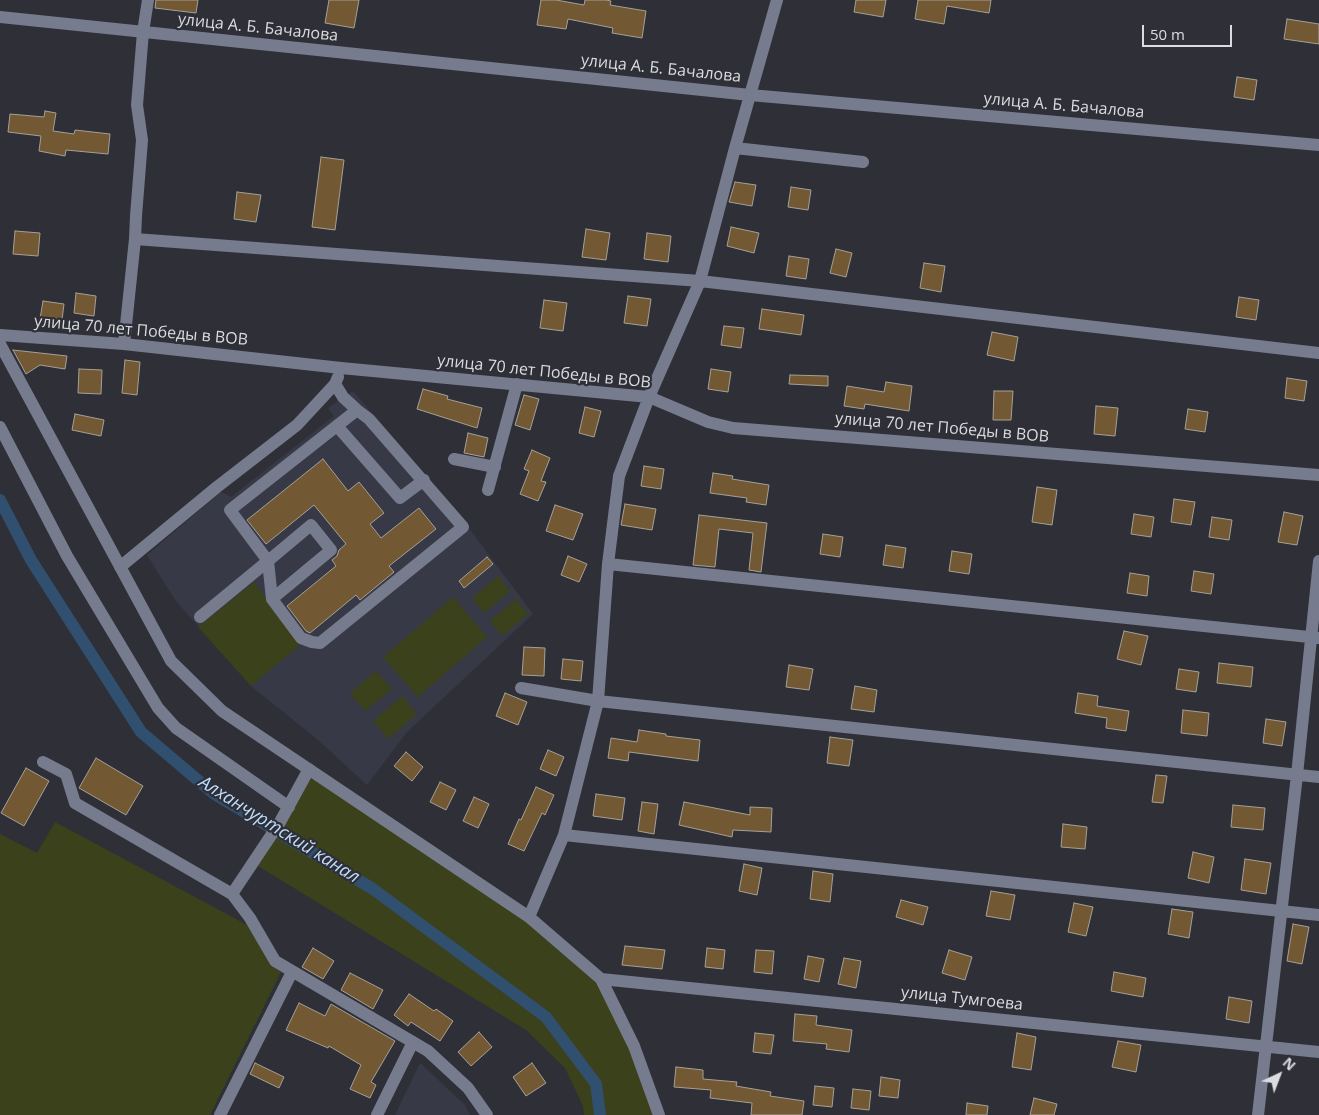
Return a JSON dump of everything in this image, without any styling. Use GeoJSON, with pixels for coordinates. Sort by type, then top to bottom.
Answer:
{"type":"FeatureCollection","features":[{"type":"Feature","properties":{"kind":"street"},"geometry":{"type":"LineString","coordinates":[[124,344],[135,238],[142,140],[137,105],[142,32],[148,0]]}},
{"type":"Feature","properties":{"kind":"street"},"geometry":{"type":"LineString","coordinates":[[529,917],[564,834],[598,701],[608,564],[619,476],[649,397],[700,281],[734,148],[777,0]]}},
{"type":"Feature","properties":{"kind":"street","name":"улица А. Б. Бачалова"},"geometry":{"type":"LineString","coordinates":[[0,17],[750,94],[1319,145]]}},
{"type":"Feature","properties":{"kind":"street"},"geometry":{"type":"LineString","coordinates":[[734,148],[863,162]]}},
{"type":"Feature","properties":{"kind":"street"},"geometry":{"type":"LineString","coordinates":[[135,238],[700,281],[1319,353]]}},
{"type":"Feature","properties":{"kind":"street","name":"улица 70 лет Победы в ВОВ"},"geometry":{"type":"LineString","coordinates":[[0,335],[124,344],[341,368],[649,397],[708,422],[733,428],[1319,475]]}},
{"type":"Feature","properties":{"kind":"street"},"geometry":{"type":"LineString","coordinates":[[0,344],[171,661],[222,711],[529,917],[601,979],[634,1046],[659,1115]]}},
{"type":"Feature","properties":{"kind":"street"},"geometry":{"type":"LineString","coordinates":[[120,566],[217,487],[298,425],[335,384],[341,368]]}},
{"type":"Feature","properties":{"kind":"street"},"geometry":{"type":"LineString","coordinates":[[335,384],[343,397],[369,419],[463,527],[320,643],[312,642],[301,638],[272,599],[268,561],[230,510],[357,410]]}},
{"type":"Feature","properties":{"kind":"street"},"geometry":{"type":"LineString","coordinates":[[488,490],[517,384]]}},
{"type":"Feature","properties":{"kind":"street"},"geometry":{"type":"LineString","coordinates":[[337,426],[400,498],[424,480]]}},
{"type":"Feature","properties":{"kind":"street"},"geometry":{"type":"LineString","coordinates":[[0,427],[68,556],[158,708],[176,728],[289,807]]}},
{"type":"Feature","properties":{"kind":"street"},"geometry":{"type":"LineString","coordinates":[[454,458],[494,467]]}},
{"type":"Feature","properties":{"kind":"street"},"geometry":{"type":"LineString","coordinates":[[200,617],[310,525],[331,550],[272,599]]}},
{"type":"Feature","properties":{"kind":"street"},"geometry":{"type":"LineString","coordinates":[[1258,1115],[1297,775],[1316,637],[1319,561]]}},
{"type":"Feature","properties":{"kind":"street"},"geometry":{"type":"LineString","coordinates":[[608,564],[1316,637]]}},
{"type":"Feature","properties":{"kind":"street"},"geometry":{"type":"LineString","coordinates":[[521,688],[598,701],[1319,777]]}},
{"type":"Feature","properties":{"kind":"street"},"geometry":{"type":"LineString","coordinates":[[43,762],[66,774],[75,803],[232,894],[250,918],[275,961],[428,1051],[468,1088],[486,1115]]}},
{"type":"Feature","properties":{"kind":"street"},"geometry":{"type":"LineString","coordinates":[[232,894],[280,822],[309,769]]}},
{"type":"Feature","properties":{"kind":"street"},"geometry":{"type":"LineString","coordinates":[[564,834],[1319,915]]}},
{"type":"Feature","properties":{"kind":"street"},"geometry":{"type":"LineString","coordinates":[[220,1115],[292,972]]}},
{"type":"Feature","properties":{"kind":"street","name":"улица Тумгоева"},"geometry":{"type":"LineString","coordinates":[[601,979],[1265,1045],[1319,1052]]}},
{"type":"Feature","properties":{"kind":"street"},"geometry":{"type":"LineString","coordinates":[[377,1115],[413,1042]]}},
{"type":"Feature","properties":{"kind":"shaded area"},"geometry":{"type":"Polygon","coordinates":[[[353,391],[471,531],[533,614],[407,732],[367,785],[317,739],[251,686],[176,601],[147,555],[221,492],[231,497],[334,416],[328,408],[353,391]]]}},
{"type":"Feature","properties":{"kind":"shaded area"},"geometry":{"type":"Polygon","coordinates":[[[420,1063],[464,1104],[470,1115],[395,1115],[420,1063]]]}},
{"type":"Feature","properties":{"kind":"green space"},"geometry":{"type":"Polygon","coordinates":[[[498,576],[510,591],[484,613],[472,598],[498,576]]]}},
{"type":"Feature","properties":{"kind":"green space"},"geometry":{"type":"Polygon","coordinates":[[[254,582],[300,645],[251,686],[198,627],[254,582]]]}},
{"type":"Feature","properties":{"kind":"green space"},"geometry":{"type":"Polygon","coordinates":[[[453,597],[487,637],[418,697],[383,657],[453,597]]]}},
{"type":"Feature","properties":{"kind":"green space"},"geometry":{"type":"Polygon","coordinates":[[[516,599],[528,614],[502,636],[490,621],[516,599]]]}},
{"type":"Feature","properties":{"kind":"green space"},"geometry":{"type":"Polygon","coordinates":[[[376,671],[392,689],[365,711],[350,693],[376,671]]]}},
{"type":"Feature","properties":{"kind":"green space"},"geometry":{"type":"Polygon","coordinates":[[[402,696],[417,714],[388,739],[373,721],[402,696]]]}},
{"type":"Feature","properties":{"kind":"green space"},"geometry":{"type":"Polygon","coordinates":[[[309,769],[529,917],[601,979],[659,1115],[584,1115],[583,1106],[565,1068],[526,1030],[253,863],[309,769]]]}},
{"type":"Feature","properties":{"kind":"green space"},"geometry":{"type":"Polygon","coordinates":[[[55,822],[249,926],[271,966],[281,972],[210,1115],[0,1115],[0,834],[37,853],[55,822]]]}},
{"type":"Feature","properties":{"kind":"building"},"geometry":{"type":"Polygon","coordinates":[[[156,0],[198,0],[196,13],[155,8],[156,0]]]}},
{"type":"Feature","properties":{"kind":"building"},"geometry":{"type":"Polygon","coordinates":[[[329,0],[359,0],[354,28],[325,23],[329,0]]]}},
{"type":"Feature","properties":{"kind":"building"},"geometry":{"type":"Polygon","coordinates":[[[541,0],[556,0],[584,5],[585,0],[606,0],[611,1],[610,5],[646,11],[642,38],[612,33],[613,28],[568,19],[566,29],[537,25],[541,0]]]}},
{"type":"Feature","properties":{"kind":"building"},"geometry":{"type":"Polygon","coordinates":[[[856,0],[886,0],[883,17],[854,12],[856,0]]]}},
{"type":"Feature","properties":{"kind":"building"},"geometry":{"type":"Polygon","coordinates":[[[918,0],[991,0],[989,13],[947,6],[944,24],[915,19],[918,0]]]}},
{"type":"Feature","properties":{"kind":"building"},"geometry":{"type":"Polygon","coordinates":[[[1287,19],[1319,24],[1319,44],[1284,39],[1287,19]]]}},
{"type":"Feature","properties":{"kind":"building"},"geometry":{"type":"Polygon","coordinates":[[[1237,77],[1257,80],[1254,100],[1234,97],[1237,77]]]}},
{"type":"Feature","properties":{"kind":"building"},"geometry":{"type":"Polygon","coordinates":[[[45,111],[56,113],[53,131],[74,134],[75,130],[110,134],[108,154],[66,150],[65,156],[39,151],[41,136],[8,132],[10,114],[44,117],[45,111]]]}},
{"type":"Feature","properties":{"kind":"building"},"geometry":{"type":"Polygon","coordinates":[[[321,157],[344,160],[335,230],[312,227],[321,157]]]}},
{"type":"Feature","properties":{"kind":"building"},"geometry":{"type":"Polygon","coordinates":[[[735,182],[756,185],[752,206],[729,202],[735,182]]]}},
{"type":"Feature","properties":{"kind":"building"},"geometry":{"type":"Polygon","coordinates":[[[791,187],[811,190],[808,210],[788,207],[791,187]]]}},
{"type":"Feature","properties":{"kind":"building"},"geometry":{"type":"Polygon","coordinates":[[[237,192],[261,195],[256,222],[234,219],[237,192]]]}},
{"type":"Feature","properties":{"kind":"building"},"geometry":{"type":"Polygon","coordinates":[[[731,227],[759,233],[754,253],[727,246],[731,227]]]}},
{"type":"Feature","properties":{"kind":"building"},"geometry":{"type":"Polygon","coordinates":[[[586,229],[610,233],[606,260],[582,257],[586,229]]]}},
{"type":"Feature","properties":{"kind":"building"},"geometry":{"type":"Polygon","coordinates":[[[15,231],[40,233],[38,256],[13,254],[15,231]]]}},
{"type":"Feature","properties":{"kind":"building"},"geometry":{"type":"Polygon","coordinates":[[[647,233],[671,236],[668,262],[644,259],[647,233]]]}},
{"type":"Feature","properties":{"kind":"building"},"geometry":{"type":"Polygon","coordinates":[[[836,249],[852,253],[846,277],[830,273],[836,249]]]}},
{"type":"Feature","properties":{"kind":"building"},"geometry":{"type":"Polygon","coordinates":[[[789,256],[809,259],[806,279],[786,276],[789,256]]]}},
{"type":"Feature","properties":{"kind":"building"},"geometry":{"type":"Polygon","coordinates":[[[924,263],[945,266],[941,292],[920,288],[924,263]]]}},
{"type":"Feature","properties":{"kind":"building"},"geometry":{"type":"Polygon","coordinates":[[[76,293],[96,296],[94,316],[74,313],[76,293]]]}},
{"type":"Feature","properties":{"kind":"building"},"geometry":{"type":"Polygon","coordinates":[[[628,296],[651,299],[647,326],[624,323],[628,296]]]}},
{"type":"Feature","properties":{"kind":"building"},"geometry":{"type":"Polygon","coordinates":[[[1239,297],[1259,300],[1256,320],[1236,317],[1239,297]]]}},
{"type":"Feature","properties":{"kind":"building"},"geometry":{"type":"Polygon","coordinates":[[[544,300],[567,303],[563,331],[540,328],[544,300]]]}},
{"type":"Feature","properties":{"kind":"building"},"geometry":{"type":"Polygon","coordinates":[[[43,301],[64,304],[61,328],[39,325],[43,301]]]}},
{"type":"Feature","properties":{"kind":"building"},"geometry":{"type":"Polygon","coordinates":[[[762,309],[804,315],[801,335],[759,329],[762,309]]]}},
{"type":"Feature","properties":{"kind":"building"},"geometry":{"type":"Polygon","coordinates":[[[724,326],[744,328],[741,348],[721,345],[724,326]]]}},
{"type":"Feature","properties":{"kind":"building"},"geometry":{"type":"Polygon","coordinates":[[[992,332],[1018,337],[1014,361],[987,355],[992,332]]]}},
{"type":"Feature","properties":{"kind":"building"},"geometry":{"type":"Polygon","coordinates":[[[13,350],[67,356],[65,369],[40,365],[26,374],[13,350]]]}},
{"type":"Feature","properties":{"kind":"building"},"geometry":{"type":"Polygon","coordinates":[[[125,360],[140,362],[137,395],[122,393],[125,360]]]}},
{"type":"Feature","properties":{"kind":"building"},"geometry":{"type":"Polygon","coordinates":[[[79,369],[102,370],[101,394],[78,393],[79,369]]]}},
{"type":"Feature","properties":{"kind":"building"},"geometry":{"type":"Polygon","coordinates":[[[711,369],[731,372],[728,392],[708,389],[711,369]]]}},
{"type":"Feature","properties":{"kind":"building"},"geometry":{"type":"Polygon","coordinates":[[[790,375],[828,376],[828,386],[789,384],[790,375]]]}},
{"type":"Feature","properties":{"kind":"building"},"geometry":{"type":"Polygon","coordinates":[[[1287,378],[1307,381],[1304,401],[1285,398],[1287,378]]]}},
{"type":"Feature","properties":{"kind":"building"},"geometry":{"type":"Polygon","coordinates":[[[886,382],[912,386],[909,411],[865,404],[864,409],[844,406],[847,386],[884,392],[886,382]]]}},
{"type":"Feature","properties":{"kind":"building"},"geometry":{"type":"Polygon","coordinates":[[[423,389],[448,396],[447,399],[482,408],[477,428],[417,409],[423,389]]]}},
{"type":"Feature","properties":{"kind":"building"},"geometry":{"type":"Polygon","coordinates":[[[994,391],[1013,391],[1011,420],[993,420],[994,391]]]}},
{"type":"Feature","properties":{"kind":"building"},"geometry":{"type":"Polygon","coordinates":[[[524,395],[539,399],[530,430],[515,425],[524,395]]]}},
{"type":"Feature","properties":{"kind":"building"},"geometry":{"type":"Polygon","coordinates":[[[1096,406],[1118,408],[1115,436],[1094,434],[1096,406]]]}},
{"type":"Feature","properties":{"kind":"building"},"geometry":{"type":"Polygon","coordinates":[[[585,407],[601,411],[594,437],[579,433],[585,407]]]}},
{"type":"Feature","properties":{"kind":"building"},"geometry":{"type":"Polygon","coordinates":[[[1188,409],[1208,412],[1205,432],[1185,429],[1188,409]]]}},
{"type":"Feature","properties":{"kind":"building"},"geometry":{"type":"Polygon","coordinates":[[[75,414],[104,420],[101,436],[72,430],[75,414]]]}},
{"type":"Feature","properties":{"kind":"building"},"geometry":{"type":"Polygon","coordinates":[[[468,433],[488,438],[484,457],[464,453],[468,433]]]}},
{"type":"Feature","properties":{"kind":"building"},"geometry":{"type":"Polygon","coordinates":[[[532,450],[550,458],[541,481],[546,482],[538,501],[520,494],[529,471],[524,469],[532,450]]]}},
{"type":"Feature","properties":{"kind":"building"},"geometry":{"type":"Polygon","coordinates":[[[323,459],[348,491],[359,482],[384,513],[370,524],[381,538],[419,508],[436,529],[389,566],[394,572],[360,600],[356,595],[310,633],[306,631],[287,606],[336,566],[332,560],[346,544],[314,505],[266,544],[247,520],[323,459]]]}},
{"type":"Feature","properties":{"kind":"building"},"geometry":{"type":"Polygon","coordinates":[[[644,466],[664,469],[661,489],[641,486],[644,466]]]}},
{"type":"Feature","properties":{"kind":"building"},"geometry":{"type":"Polygon","coordinates":[[[713,473],[733,476],[732,479],[769,485],[766,505],[746,502],[747,498],[710,493],[713,473]]]}},
{"type":"Feature","properties":{"kind":"building"},"geometry":{"type":"Polygon","coordinates":[[[1037,487],[1057,490],[1052,525],[1032,522],[1037,487]]]}},
{"type":"Feature","properties":{"kind":"building"},"geometry":{"type":"Polygon","coordinates":[[[1174,499],[1195,502],[1191,525],[1171,522],[1174,499]]]}},
{"type":"Feature","properties":{"kind":"building"},"geometry":{"type":"Polygon","coordinates":[[[625,504],[656,509],[652,530],[621,525],[625,504]]]}},
{"type":"Feature","properties":{"kind":"building"},"geometry":{"type":"Polygon","coordinates":[[[555,505],[583,514],[573,540],[546,531],[555,505]]]}},
{"type":"Feature","properties":{"kind":"building"},"geometry":{"type":"Polygon","coordinates":[[[1284,512],[1303,516],[1297,545],[1278,542],[1284,512]]]}},
{"type":"Feature","properties":{"kind":"building"},"geometry":{"type":"Polygon","coordinates":[[[1134,514],[1154,517],[1151,537],[1131,534],[1134,514]]]}},
{"type":"Feature","properties":{"kind":"building"},"geometry":{"type":"Polygon","coordinates":[[[699,515],[767,523],[761,572],[749,570],[753,533],[719,529],[715,567],[693,565],[699,515]]]}},
{"type":"Feature","properties":{"kind":"building"},"geometry":{"type":"Polygon","coordinates":[[[1212,517],[1232,520],[1229,540],[1209,537],[1212,517]]]}},
{"type":"Feature","properties":{"kind":"building"},"geometry":{"type":"Polygon","coordinates":[[[823,534],[843,537],[840,557],[820,554],[823,534]]]}},
{"type":"Feature","properties":{"kind":"building"},"geometry":{"type":"Polygon","coordinates":[[[886,545],[906,548],[903,568],[883,565],[886,545]]]}},
{"type":"Feature","properties":{"kind":"building"},"geometry":{"type":"Polygon","coordinates":[[[952,551],[972,554],[969,574],[949,571],[952,551]]]}},
{"type":"Feature","properties":{"kind":"building"},"geometry":{"type":"Polygon","coordinates":[[[568,556],[587,564],[579,582],[561,575],[568,556]]]}},
{"type":"Feature","properties":{"kind":"building"},"geometry":{"type":"Polygon","coordinates":[[[487,557],[493,564],[464,588],[459,581],[487,557]]]}},
{"type":"Feature","properties":{"kind":"building"},"geometry":{"type":"Polygon","coordinates":[[[1194,571],[1214,574],[1211,594],[1191,591],[1194,571]]]}},
{"type":"Feature","properties":{"kind":"building"},"geometry":{"type":"Polygon","coordinates":[[[1130,573],[1149,576],[1147,596],[1127,593],[1130,573]]]}},
{"type":"Feature","properties":{"kind":"building"},"geometry":{"type":"Polygon","coordinates":[[[1124,631],[1148,636],[1141,665],[1117,659],[1124,631]]]}},
{"type":"Feature","properties":{"kind":"building"},"geometry":{"type":"Polygon","coordinates":[[[524,647],[545,648],[544,676],[522,675],[524,647]]]}},
{"type":"Feature","properties":{"kind":"building"},"geometry":{"type":"Polygon","coordinates":[[[563,659],[583,661],[581,681],[561,679],[563,659]]]}},
{"type":"Feature","properties":{"kind":"building"},"geometry":{"type":"Polygon","coordinates":[[[1219,663],[1253,667],[1251,687],[1217,683],[1219,663]]]}},
{"type":"Feature","properties":{"kind":"building"},"geometry":{"type":"Polygon","coordinates":[[[789,665],[813,669],[809,690],[786,687],[789,665]]]}},
{"type":"Feature","properties":{"kind":"building"},"geometry":{"type":"Polygon","coordinates":[[[1179,669],[1199,672],[1196,692],[1176,689],[1179,669]]]}},
{"type":"Feature","properties":{"kind":"building"},"geometry":{"type":"Polygon","coordinates":[[[855,686],[877,690],[874,712],[851,709],[855,686]]]}},
{"type":"Feature","properties":{"kind":"building"},"geometry":{"type":"Polygon","coordinates":[[[505,693],[527,702],[518,725],[496,716],[505,693]]]}},
{"type":"Feature","properties":{"kind":"building"},"geometry":{"type":"Polygon","coordinates":[[[1078,693],[1098,696],[1097,706],[1129,711],[1126,731],[1106,728],[1107,718],[1075,713],[1078,693]]]}},
{"type":"Feature","properties":{"kind":"building"},"geometry":{"type":"Polygon","coordinates":[[[1183,710],[1209,713],[1207,736],[1181,733],[1183,710]]]}},
{"type":"Feature","properties":{"kind":"building"},"geometry":{"type":"Polygon","coordinates":[[[1266,719],[1286,722],[1282,746],[1263,743],[1266,719]]]}},
{"type":"Feature","properties":{"kind":"building"},"geometry":{"type":"Polygon","coordinates":[[[639,730],[666,734],[666,736],[700,740],[698,761],[629,752],[628,761],[608,758],[611,738],[637,742],[639,730]]]}},
{"type":"Feature","properties":{"kind":"building"},"geometry":{"type":"Polygon","coordinates":[[[830,737],[853,740],[849,766],[827,763],[830,737]]]}},
{"type":"Feature","properties":{"kind":"building"},"geometry":{"type":"Polygon","coordinates":[[[548,750],[564,757],[556,776],[540,769],[548,750]]]}},
{"type":"Feature","properties":{"kind":"building"},"geometry":{"type":"Polygon","coordinates":[[[406,752],[423,767],[412,781],[394,766],[406,752]]]}},
{"type":"Feature","properties":{"kind":"building"},"geometry":{"type":"Polygon","coordinates":[[[96,758],[143,786],[126,815],[79,788],[96,758]]]}},
{"type":"Feature","properties":{"kind":"building"},"geometry":{"type":"Polygon","coordinates":[[[26,768],[49,781],[24,826],[1,813],[26,768]]]}},
{"type":"Feature","properties":{"kind":"building"},"geometry":{"type":"Polygon","coordinates":[[[1156,775],[1167,776],[1163,803],[1152,802],[1156,775]]]}},
{"type":"Feature","properties":{"kind":"building"},"geometry":{"type":"Polygon","coordinates":[[[440,782],[456,790],[446,810],[430,802],[440,782]]]}},
{"type":"Feature","properties":{"kind":"building"},"geometry":{"type":"Polygon","coordinates":[[[536,787],[554,795],[545,815],[542,813],[524,851],[508,844],[536,787]]]}},
{"type":"Feature","properties":{"kind":"building"},"geometry":{"type":"Polygon","coordinates":[[[596,794],[625,798],[622,820],[593,816],[596,794]]]}},
{"type":"Feature","properties":{"kind":"building"},"geometry":{"type":"Polygon","coordinates":[[[474,797],[489,804],[478,828],[463,821],[474,797]]]}},
{"type":"Feature","properties":{"kind":"building"},"geometry":{"type":"Polygon","coordinates":[[[642,802],[658,804],[654,834],[638,831],[642,802]]]}},
{"type":"Feature","properties":{"kind":"building"},"geometry":{"type":"Polygon","coordinates":[[[684,802],[750,815],[750,807],[772,808],[771,832],[733,830],[732,837],[679,825],[684,802]]]}},
{"type":"Feature","properties":{"kind":"building"},"geometry":{"type":"Polygon","coordinates":[[[1233,805],[1265,808],[1263,830],[1231,827],[1233,805]]]}},
{"type":"Feature","properties":{"kind":"building"},"geometry":{"type":"Polygon","coordinates":[[[1063,824],[1087,827],[1085,849],[1061,847],[1063,824]]]}},
{"type":"Feature","properties":{"kind":"building"},"geometry":{"type":"Polygon","coordinates":[[[1193,852],[1214,857],[1209,883],[1188,878],[1193,852]]]}},
{"type":"Feature","properties":{"kind":"building"},"geometry":{"type":"Polygon","coordinates":[[[1245,859],[1271,863],[1266,894],[1241,890],[1245,859]]]}},
{"type":"Feature","properties":{"kind":"building"},"geometry":{"type":"Polygon","coordinates":[[[744,864],[762,868],[757,895],[739,891],[744,864]]]}},
{"type":"Feature","properties":{"kind":"building"},"geometry":{"type":"Polygon","coordinates":[[[813,871],[833,874],[830,902],[810,899],[813,871]]]}},
{"type":"Feature","properties":{"kind":"building"},"geometry":{"type":"Polygon","coordinates":[[[991,891],[1015,895],[1010,920],[986,916],[991,891]]]}},
{"type":"Feature","properties":{"kind":"building"},"geometry":{"type":"Polygon","coordinates":[[[901,900],[928,907],[923,925],[896,917],[901,900]]]}},
{"type":"Feature","properties":{"kind":"building"},"geometry":{"type":"Polygon","coordinates":[[[1074,903],[1093,907],[1086,936],[1068,932],[1074,903]]]}},
{"type":"Feature","properties":{"kind":"building"},"geometry":{"type":"Polygon","coordinates":[[[1172,909],[1193,912],[1189,938],[1168,934],[1172,909]]]}},
{"type":"Feature","properties":{"kind":"building"},"geometry":{"type":"Polygon","coordinates":[[[1293,924],[1309,927],[1302,964],[1287,961],[1293,924]]]}},
{"type":"Feature","properties":{"kind":"building"},"geometry":{"type":"Polygon","coordinates":[[[625,946],[665,950],[662,969],[622,965],[625,946]]]}},
{"type":"Feature","properties":{"kind":"building"},"geometry":{"type":"Polygon","coordinates":[[[313,948],[334,961],[323,979],[302,967],[313,948]]]}},
{"type":"Feature","properties":{"kind":"building"},"geometry":{"type":"Polygon","coordinates":[[[707,948],[725,950],[723,969],[705,967],[707,948]]]}},
{"type":"Feature","properties":{"kind":"building"},"geometry":{"type":"Polygon","coordinates":[[[756,950],[774,951],[772,974],[754,972],[756,950]]]}},
{"type":"Feature","properties":{"kind":"building"},"geometry":{"type":"Polygon","coordinates":[[[949,950],[972,957],[965,980],[942,973],[949,950]]]}},
{"type":"Feature","properties":{"kind":"building"},"geometry":{"type":"Polygon","coordinates":[[[808,956],[824,959],[819,982],[804,979],[808,956]]]}},
{"type":"Feature","properties":{"kind":"building"},"geometry":{"type":"Polygon","coordinates":[[[844,958],[861,961],[856,988],[838,984],[844,958]]]}},
{"type":"Feature","properties":{"kind":"building"},"geometry":{"type":"Polygon","coordinates":[[[1114,972],[1146,978],[1143,997],[1111,991],[1114,972]]]}},
{"type":"Feature","properties":{"kind":"building"},"geometry":{"type":"Polygon","coordinates":[[[350,973],[383,990],[373,1009],[341,990],[350,973]]]}},
{"type":"Feature","properties":{"kind":"building"},"geometry":{"type":"Polygon","coordinates":[[[409,994],[453,1021],[440,1041],[411,1022],[408,1026],[394,1015],[409,994]]]}},
{"type":"Feature","properties":{"kind":"building"},"geometry":{"type":"Polygon","coordinates":[[[1229,997],[1252,1001],[1249,1023],[1226,1019],[1229,997]]]}},
{"type":"Feature","properties":{"kind":"building"},"geometry":{"type":"Polygon","coordinates":[[[299,1003],[325,1016],[331,1004],[395,1041],[371,1082],[376,1085],[370,1098],[350,1089],[361,1065],[329,1046],[328,1048],[286,1030],[299,1003]]]}},
{"type":"Feature","properties":{"kind":"building"},"geometry":{"type":"Polygon","coordinates":[[[795,1014],[817,1016],[816,1025],[852,1030],[849,1052],[826,1049],[827,1044],[793,1041],[795,1014]]]}},
{"type":"Feature","properties":{"kind":"building"},"geometry":{"type":"Polygon","coordinates":[[[479,1032],[492,1047],[471,1066],[458,1052],[479,1032]]]}},
{"type":"Feature","properties":{"kind":"building"},"geometry":{"type":"Polygon","coordinates":[[[755,1033],[774,1035],[771,1054],[753,1052],[755,1033]]]}},
{"type":"Feature","properties":{"kind":"building"},"geometry":{"type":"Polygon","coordinates":[[[1017,1033],[1036,1037],[1031,1070],[1012,1067],[1017,1033]]]}},
{"type":"Feature","properties":{"kind":"building"},"geometry":{"type":"Polygon","coordinates":[[[1118,1041],[1141,1045],[1136,1072],[1112,1067],[1118,1041]]]}},
{"type":"Feature","properties":{"kind":"building"},"geometry":{"type":"Polygon","coordinates":[[[255,1063],[284,1077],[279,1088],[250,1074],[255,1063]]]}},
{"type":"Feature","properties":{"kind":"building"},"geometry":{"type":"Polygon","coordinates":[[[532,1063],[546,1083],[526,1096],[513,1077],[532,1063]]]}},
{"type":"Feature","properties":{"kind":"building"},"geometry":{"type":"Polygon","coordinates":[[[676,1067],[703,1070],[703,1079],[737,1082],[736,1086],[771,1092],[770,1096],[804,1101],[802,1115],[751,1115],[752,1103],[710,1098],[711,1090],[674,1087],[676,1067]]]}},
{"type":"Feature","properties":{"kind":"building"},"geometry":{"type":"Polygon","coordinates":[[[881,1077],[900,1080],[898,1098],[879,1096],[881,1077]]]}},
{"type":"Feature","properties":{"kind":"building"},"geometry":{"type":"Polygon","coordinates":[[[815,1086],[834,1088],[832,1107],[813,1105],[815,1086]]]}},
{"type":"Feature","properties":{"kind":"building"},"geometry":{"type":"Polygon","coordinates":[[[853,1089],[871,1091],[869,1110],[851,1108],[853,1089]]]}},
{"type":"Feature","properties":{"kind":"building"},"geometry":{"type":"Polygon","coordinates":[[[1034,1098],[1057,1104],[1054,1115],[1030,1115],[1034,1098]]]}},
{"type":"Feature","properties":{"kind":"building"},"geometry":{"type":"Polygon","coordinates":[[[967,1103],[988,1106],[987,1115],[966,1115],[967,1103]]]}},
{"type":"Feature","properties":{"kind":"waterway","name":"Алханчуртский канал"},"geometry":{"type":"LineString","coordinates":[[0,500],[31,560],[141,732],[213,793],[373,889],[546,1017],[596,1084],[600,1115]]}}]}
